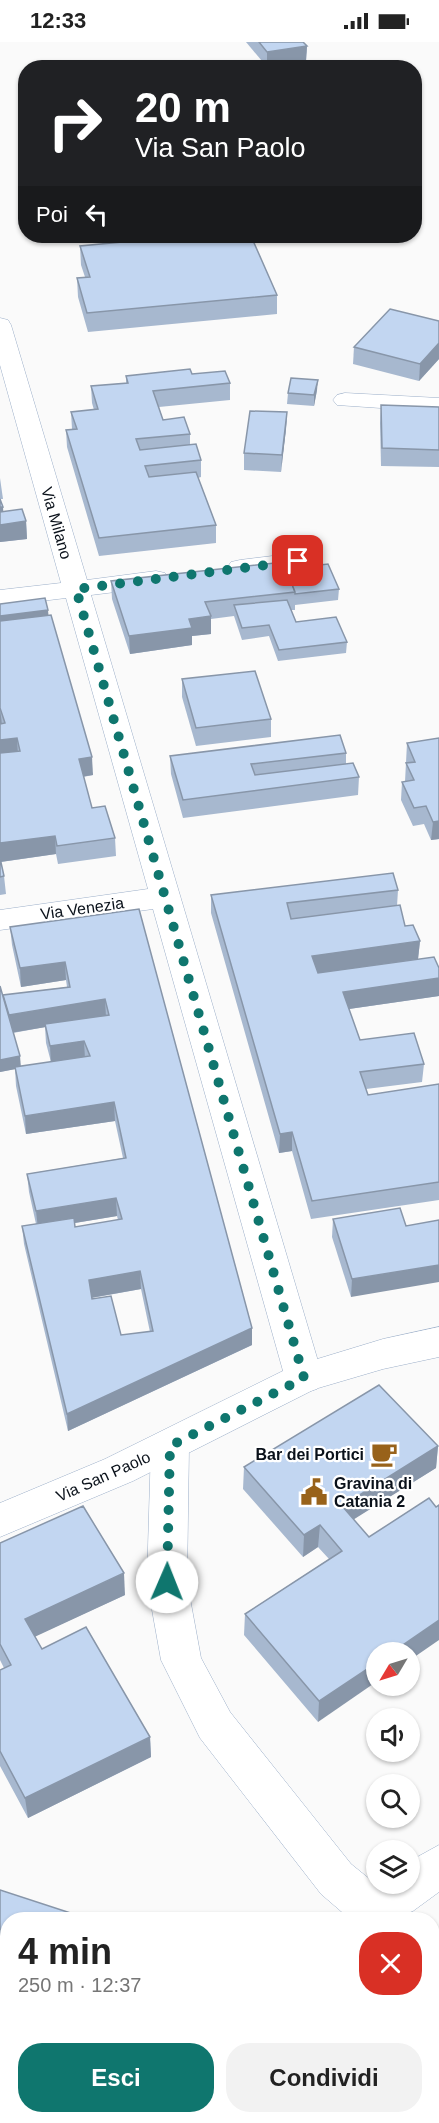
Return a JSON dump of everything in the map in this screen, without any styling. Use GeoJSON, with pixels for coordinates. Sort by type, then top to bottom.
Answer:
{"type":"FeatureCollection","features":[{"type":"Feature","properties":{"kind":"street","name":"Via Milano"},"geometry":{"type":"LineString","coordinates":[[0,325],[304,1378]]}},
{"type":"Feature","properties":{"kind":"street"},"geometry":{"type":"LineString","coordinates":[[345,400],[439,405]]}},
{"type":"Feature","properties":{"kind":"street"},"geometry":{"type":"LineString","coordinates":[[216,571],[298,561]]}},
{"type":"Feature","properties":{"kind":"street"},"geometry":{"type":"LineString","coordinates":[[0,598],[181,575]]}},
{"type":"Feature","properties":{"kind":"street","name":"Via Venezia"},"geometry":{"type":"LineString","coordinates":[[0,920],[165,897]]}},
{"type":"Feature","properties":{"kind":"street","name":"Via San Paolo"},"geometry":{"type":"LineString","coordinates":[[0,1520],[170,1446],[304,1378],[383,1354],[439,1342]]}},
{"type":"Feature","properties":{"kind":"street"},"geometry":{"type":"LineString","coordinates":[[170,1446],[167,1582],[182,1660],[215,1725],[336,1879],[369,1912],[397,1896],[439,1866]]}},
{"type":"Feature","properties":{"kind":"building"},"geometry":{"type":"Polygon","coordinates":[[[259,42],[303,42],[307,46],[267,52],[259,42]]]}},
{"type":"Feature","properties":{"kind":"building"},"geometry":{"type":"Polygon","coordinates":[[[111,243],[254,243],[277,295],[87,313],[77,278],[90,277],[80,246],[111,243]]]}},
{"type":"Feature","properties":{"kind":"building"},"geometry":{"type":"Polygon","coordinates":[[[390,309],[439,321],[439,343],[420,364],[354,347],[390,309]]]}},
{"type":"Feature","properties":{"kind":"building"},"geometry":{"type":"Polygon","coordinates":[[[190,369],[192,374],[225,371],[230,383],[153,391],[163,420],[184,417],[190,434],[136,439],[140,450],[196,444],[201,460],[145,466],[149,477],[196,472],[216,525],[99,538],[66,430],[77,429],[71,412],[98,409],[91,386],[128,383],[126,376],[190,369]]]}},
{"type":"Feature","properties":{"kind":"building"},"geometry":{"type":"Polygon","coordinates":[[[291,378],[318,380],[314,395],[288,393],[291,378]]]}},
{"type":"Feature","properties":{"kind":"building"},"geometry":{"type":"Polygon","coordinates":[[[381,405],[439,407],[439,450],[382,448],[381,405]]]}},
{"type":"Feature","properties":{"kind":"building"},"geometry":{"type":"Polygon","coordinates":[[[250,411],[287,412],[282,455],[244,453],[250,411]]]}},
{"type":"Feature","properties":{"kind":"building"},"geometry":{"type":"Polygon","coordinates":[[[22,509],[26,521],[0,525],[0,512],[22,509]]]}},
{"type":"Feature","properties":{"kind":"building"},"geometry":{"type":"Polygon","coordinates":[[[284,562],[295,592],[205,602],[211,616],[189,619],[192,628],[129,636],[111,581],[284,562]]]}},
{"type":"Feature","properties":{"kind":"building"},"geometry":{"type":"Polygon","coordinates":[[[328,564],[339,589],[295,594],[286,569],[328,564]]]}},
{"type":"Feature","properties":{"kind":"building"},"geometry":{"type":"Polygon","coordinates":[[[45,598],[48,610],[0,616],[0,604],[45,598]]]}},
{"type":"Feature","properties":{"kind":"building"},"geometry":{"type":"Polygon","coordinates":[[[287,600],[296,622],[336,617],[347,642],[279,650],[269,625],[242,628],[234,605],[287,600]]]}},
{"type":"Feature","properties":{"kind":"building"},"geometry":{"type":"Polygon","coordinates":[[[51,615],[92,757],[79,759],[92,808],[105,806],[115,838],[57,846],[55,836],[0,843],[0,753],[20,751],[17,738],[0,740],[0,724],[5,723],[0,708],[0,621],[51,615]]]}},
{"type":"Feature","properties":{"kind":"building"},"geometry":{"type":"Polygon","coordinates":[[[255,671],[271,719],[196,728],[182,679],[255,671]]]}},
{"type":"Feature","properties":{"kind":"building"},"geometry":{"type":"Polygon","coordinates":[[[340,735],[346,753],[251,764],[255,775],[353,763],[359,777],[183,800],[170,756],[340,735]]]}},
{"type":"Feature","properties":{"kind":"building"},"geometry":{"type":"Polygon","coordinates":[[[439,738],[439,821],[433,822],[426,806],[414,808],[402,782],[414,780],[406,763],[415,762],[407,743],[439,738]]]}},
{"type":"Feature","properties":{"kind":"building"},"geometry":{"type":"Polygon","coordinates":[[[0,858],[4,876],[0,877],[0,858]]]}},
{"type":"Feature","properties":{"kind":"building"},"geometry":{"type":"Polygon","coordinates":[[[393,873],[398,890],[287,903],[291,919],[400,905],[405,926],[413,925],[420,941],[312,956],[318,973],[434,957],[439,968],[439,978],[343,992],[360,1040],[414,1033],[424,1064],[360,1072],[368,1095],[439,1084],[439,1182],[312,1201],[292,1132],[280,1134],[211,895],[393,873]]]}},
{"type":"Feature","properties":{"kind":"building"},"geometry":{"type":"Polygon","coordinates":[[[139,909],[252,1328],[67,1414],[22,1226],[74,1218],[75,1227],[122,1219],[116,1198],[36,1211],[27,1174],[126,1158],[114,1102],[25,1116],[15,1067],[90,1056],[84,1041],[50,1046],[45,1024],[109,1015],[105,999],[9,1015],[3,995],[70,987],[65,962],[20,968],[10,927],[139,909]],[[140,1271],[89,1280],[92,1299],[111,1296],[121,1335],[153,1331],[140,1271]]]}},
{"type":"Feature","properties":{"kind":"building"},"geometry":{"type":"Polygon","coordinates":[[[0,986],[20,1056],[0,1060],[0,986]]]}},
{"type":"Feature","properties":{"kind":"building"},"geometry":{"type":"Polygon","coordinates":[[[400,1208],[406,1226],[439,1220],[439,1265],[352,1279],[333,1219],[400,1208]]]}},
{"type":"Feature","properties":{"kind":"building"},"geometry":{"type":"Polygon","coordinates":[[[379,1385],[438,1446],[342,1506],[369,1537],[429,1498],[436,1507],[439,1505],[439,1620],[407,1642],[366,1642],[366,1670],[319,1701],[245,1614],[342,1551],[320,1525],[304,1535],[244,1467],[379,1385]]]}},
{"type":"Feature","properties":{"kind":"building"},"geometry":{"type":"Polygon","coordinates":[[[83,1506],[124,1573],[25,1619],[42,1649],[86,1627],[150,1737],[25,1798],[0,1751],[0,1670],[11,1665],[0,1644],[0,1543],[83,1506]]]}},
{"type":"Feature","properties":{"kind":"building"},"geometry":{"type":"Polygon","coordinates":[[[0,1890],[67,1912],[0,1912],[0,1890]]]}},
{"type":"Feature","properties":{"kind":"place","name":"Bar dei Portici"},"geometry":{"type":"Point","coordinates":[384,1454]}},
{"type":"Feature","properties":{"kind":"place","name":"Gravina di Catania 2"},"geometry":{"type":"Point","coordinates":[314,1492]}},
{"type":"Feature","properties":{"kind":"route"},"geometry":{"type":"LineString","coordinates":[[167,1582],[170,1446],[304,1378],[76,589],[298,561]]}}]}
